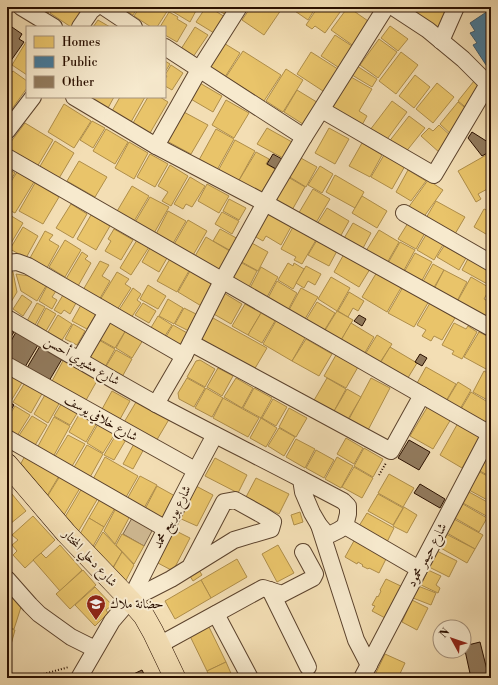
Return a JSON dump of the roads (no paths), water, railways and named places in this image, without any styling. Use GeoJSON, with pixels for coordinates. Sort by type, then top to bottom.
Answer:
{"type":"FeatureCollection","features":[{"type":"Feature","properties":{"kind":"main road","name":"شارع دخلي المختار"},"geometry":{"type":"LineString","coordinates":[[7,464],[66,533],[147,620],[175,678]]}},
{"type":"Feature","properties":{"kind":"street"},"geometry":{"type":"LineString","coordinates":[[21,7],[52,26]]}},
{"type":"Feature","properties":{"kind":"street"},"geometry":{"type":"LineString","coordinates":[[81,26],[91,11],[96,7]]}},
{"type":"Feature","properties":{"kind":"street"},"geometry":{"type":"LineString","coordinates":[[104,7],[132,26]]}},
{"type":"Feature","properties":{"kind":"street"},"geometry":{"type":"LineString","coordinates":[[156,146],[199,70],[239,7]]}},
{"type":"Feature","properties":{"kind":"street"},"geometry":{"type":"LineString","coordinates":[[156,404],[188,349],[222,281],[265,203],[304,137],[386,7]]}},
{"type":"Feature","properties":{"kind":"street"},"geometry":{"type":"LineString","coordinates":[[322,110],[434,175],[490,85],[463,59],[428,30],[393,7]]}},
{"type":"Feature","properties":{"kind":"street"},"geometry":{"type":"LineString","coordinates":[[441,41],[456,7]]}},
{"type":"Feature","properties":{"kind":"street"},"geometry":{"type":"LineString","coordinates":[[166,48],[304,137]]}},
{"type":"Feature","properties":{"kind":"street"},"geometry":{"type":"LineString","coordinates":[[7,131],[32,98]]}},
{"type":"Feature","properties":{"kind":"street"},"geometry":{"type":"LineString","coordinates":[[76,98],[156,146],[265,203],[491,328]]}},
{"type":"Feature","properties":{"kind":"street"},"geometry":{"type":"LineString","coordinates":[[7,157],[222,281],[491,433]]}},
{"type":"Feature","properties":{"kind":"street"},"geometry":{"type":"LineString","coordinates":[[404,213],[491,263]]}},
{"type":"Feature","properties":{"kind":"street"},"geometry":{"type":"LineString","coordinates":[[7,263],[17,262],[28,266],[107,312],[188,349],[391,451],[422,395]]}},
{"type":"Feature","properties":{"kind":"street"},"geometry":{"type":"LineString","coordinates":[[79,360],[107,312]]}},
{"type":"Feature","properties":{"kind":"street","name":"شارع مشيري أحسن"},"geometry":{"type":"LineString","coordinates":[[7,318],[156,404],[343,501],[348,506],[345,526]]}},
{"type":"Feature","properties":{"kind":"street","name":"شارع خلافي يوسف"},"geometry":{"type":"LineString","coordinates":[[7,365],[195,470]]}},
{"type":"Feature","properties":{"kind":"street","name":"شارع حيمر محمود"},"geometry":{"type":"LineString","coordinates":[[365,672],[491,433]]}},
{"type":"Feature","properties":{"kind":"street","name":"شارع بوربيع محمد"},"geometry":{"type":"LineString","coordinates":[[130,600],[195,470],[215,435]]}},
{"type":"Feature","properties":{"kind":"street"},"geometry":{"type":"LineString","coordinates":[[7,438],[166,529]]}},
{"type":"Feature","properties":{"kind":"street"},"geometry":{"type":"LineString","coordinates":[[301,478],[303,492],[312,513],[325,532],[331,534],[345,526],[419,569]]}},
{"type":"Feature","properties":{"kind":"street"},"geometry":{"type":"LineString","coordinates":[[79,678],[112,621],[130,600],[171,579],[234,540],[272,529],[273,522],[262,514],[235,500],[224,502],[190,567]]}},
{"type":"Feature","properties":{"kind":"street"},"geometry":{"type":"LineString","coordinates":[[319,525],[365,672]]}},
{"type":"Feature","properties":{"kind":"street"},"geometry":{"type":"LineString","coordinates":[[159,645],[263,588],[282,594],[313,578],[315,574],[303,552]]}},
{"type":"Feature","properties":{"kind":"street"},"geometry":{"type":"LineString","coordinates":[[147,567],[171,579]]}},
{"type":"Feature","properties":{"kind":"street"},"geometry":{"type":"LineString","coordinates":[[7,579],[39,614],[71,637],[91,656]]}},
{"type":"Feature","properties":{"kind":"street"},"geometry":{"type":"LineString","coordinates":[[270,590],[308,668]]}},
{"type":"Feature","properties":{"kind":"street"},"geometry":{"type":"LineString","coordinates":[[216,614],[250,678]]}},
{"type":"Feature","properties":{"kind":"place","name":"حضانة ملاك"},"geometry":{"type":"Point","coordinates":[96,621]}}]}
